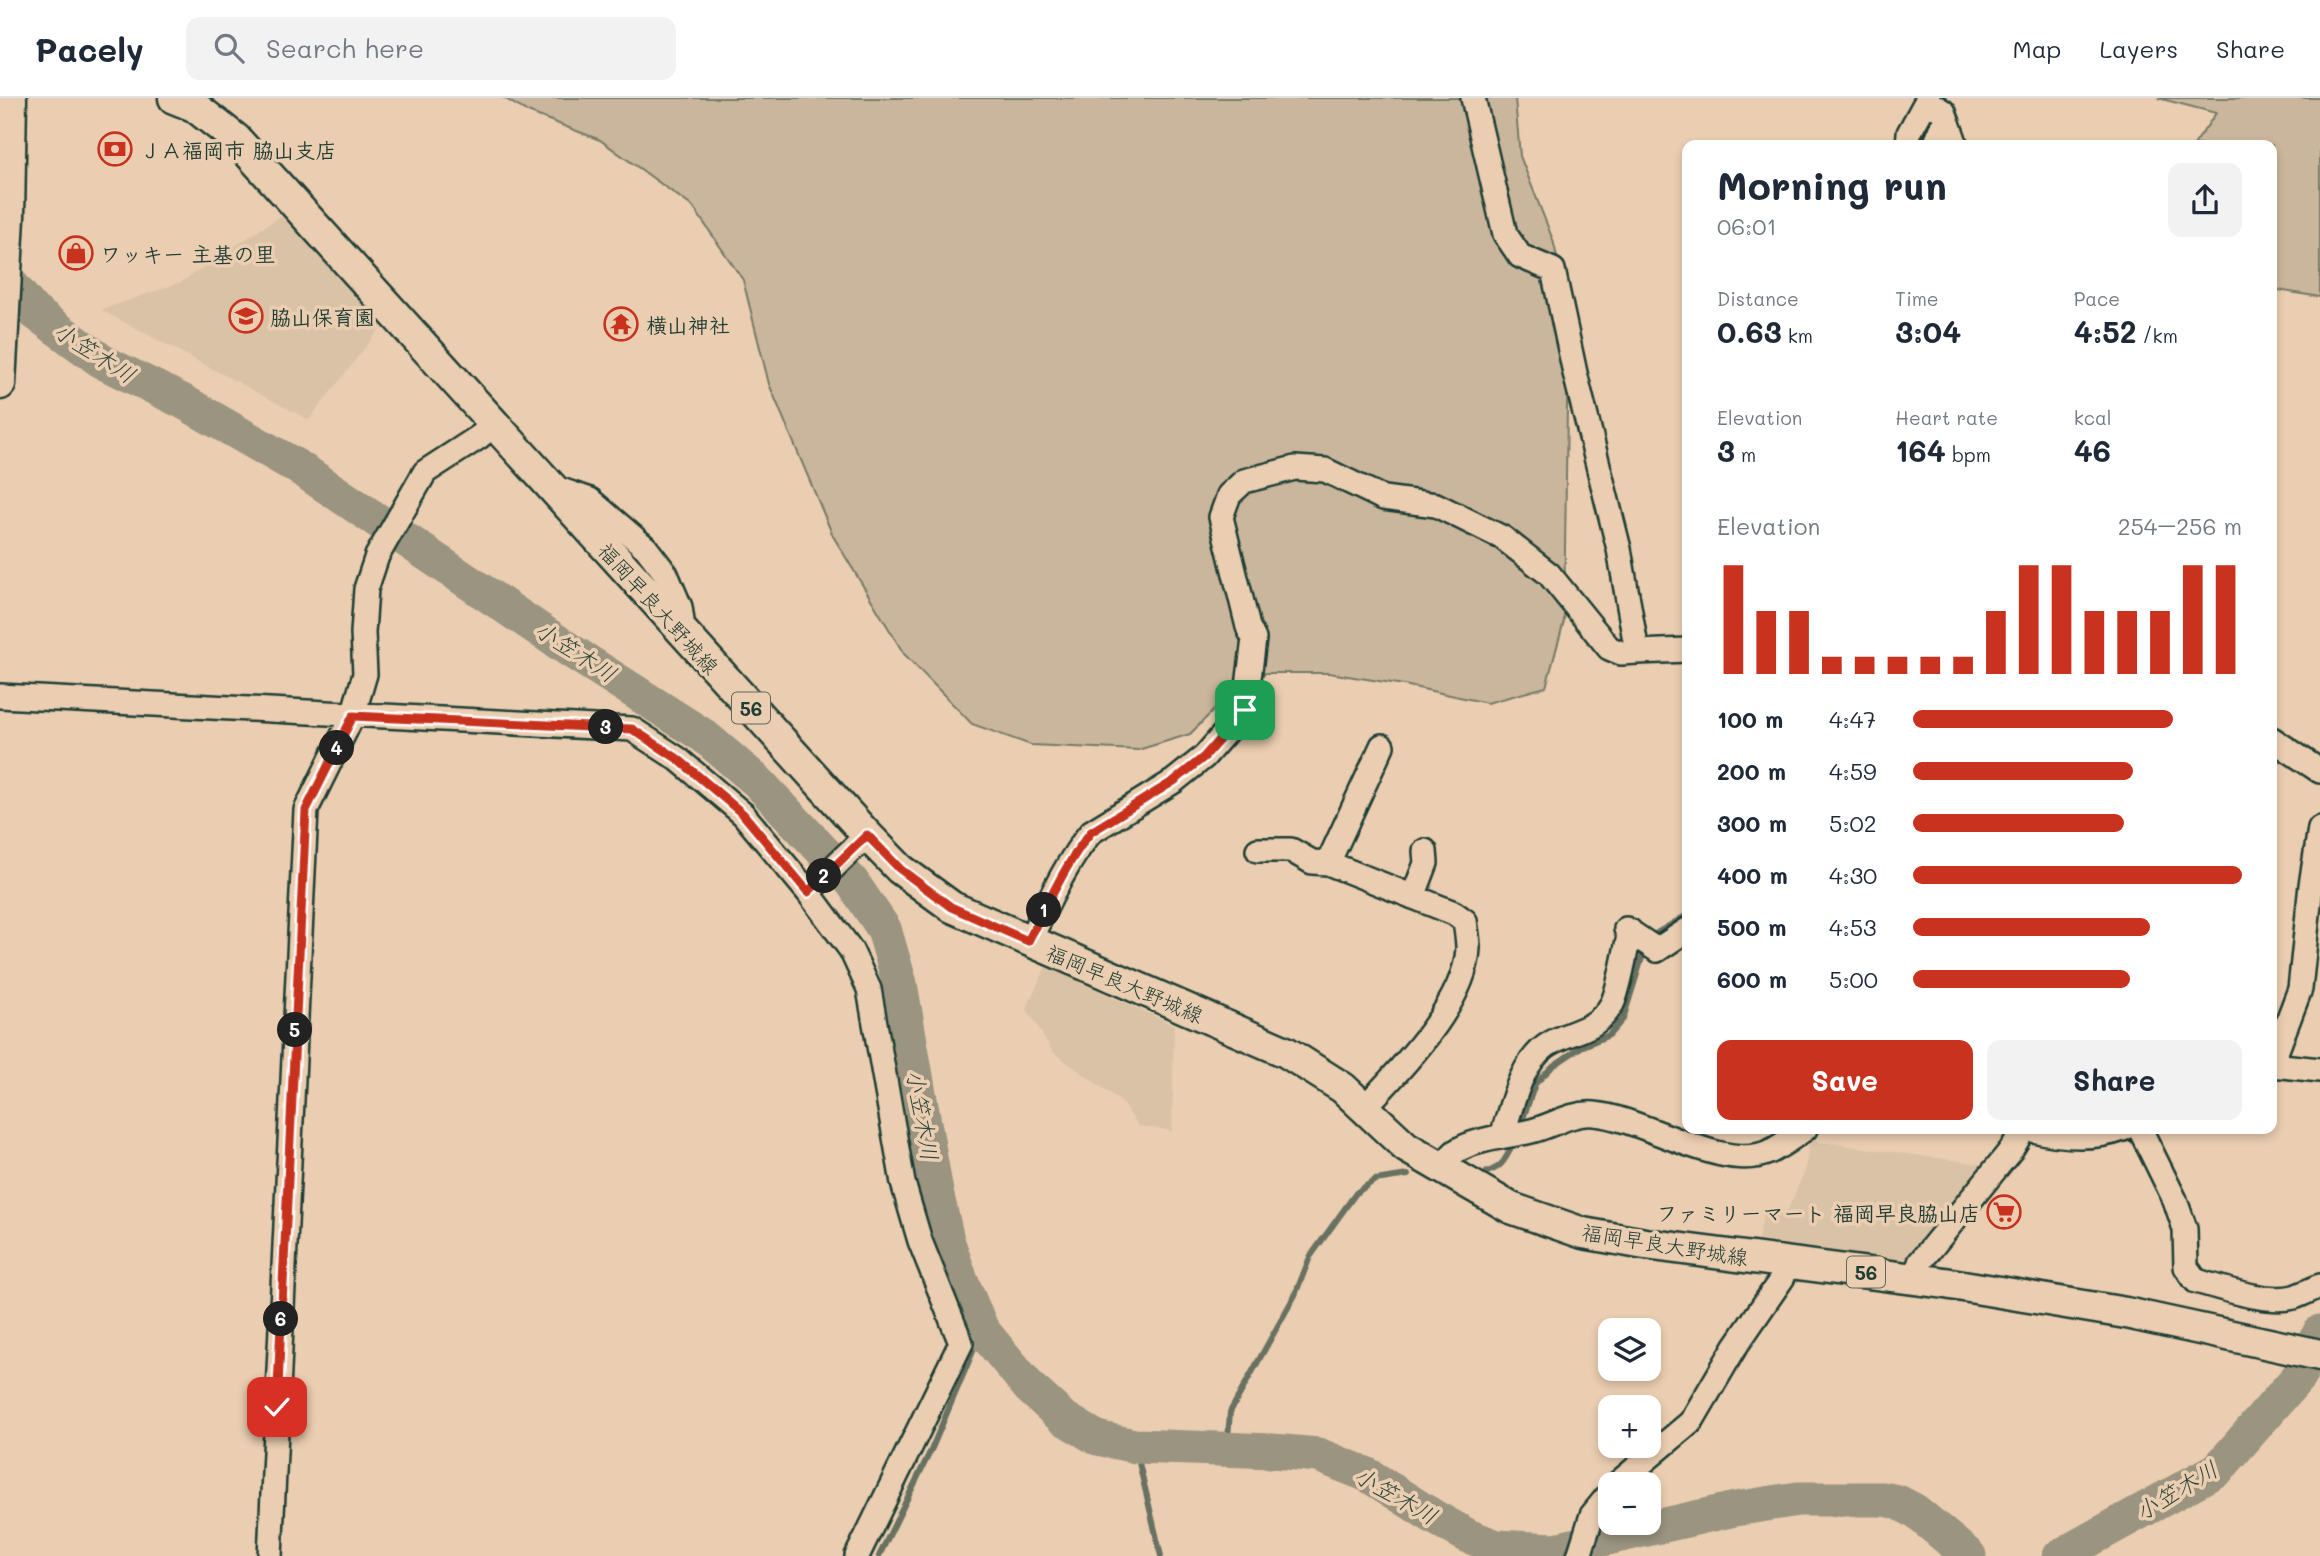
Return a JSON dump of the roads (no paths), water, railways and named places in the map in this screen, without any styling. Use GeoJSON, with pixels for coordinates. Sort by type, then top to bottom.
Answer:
{"type":"FeatureCollection","features":[{"type":"Feature","properties":{"kind":"main road"},"geometry":{"type":"LineString","coordinates":[[0,384],[2,307],[9,217],[11,98]]}},
{"type":"Feature","properties":{"kind":"main road","name":"福岡早良大野城線"},"geometry":{"type":"LineString","coordinates":[[174,98],[194,106],[236,139],[867,835],[900,869],[951,907],[1286,1052],[1343,1088],[1406,1147],[1441,1169],[1511,1208],[1583,1233],[1645,1244],[1917,1279],[2126,1313],[2320,1355]]}},
{"type":"Feature","properties":{"kind":"street"},"geometry":{"type":"LineString","coordinates":[[1473,98],[1505,234],[1520,256],[1553,270],[1575,373],[1619,549],[1637,652]]}},
{"type":"Feature","properties":{"kind":"street"},"geometry":{"type":"LineString","coordinates":[[1908,140],[1909,133],[1936,107]]}},
{"type":"Feature","properties":{"kind":"street"},"geometry":{"type":"LineString","coordinates":[[1935,140],[1936,107]]}},
{"type":"Feature","properties":{"kind":"street"},"geometry":{"type":"LineString","coordinates":[[1936,107],[1953,140]]}},
{"type":"Feature","properties":{"kind":"street"},"geometry":{"type":"LineString","coordinates":[[270,1556],[306,810],[353,716],[365,674],[363,633],[366,589],[377,556],[425,472],[479,438],[493,425]]}},
{"type":"Feature","properties":{"kind":"street"},"geometry":{"type":"LineString","coordinates":[[1028,941],[1061,878],[1091,832],[1174,781],[1204,757],[1245,710],[1254,639],[1248,627],[1221,517],[1229,495],[1244,481],[1295,468],[1325,470],[1383,498],[1436,505],[1503,538],[1549,574],[1609,648],[1622,653],[1682,650]]}},
{"type":"Feature","properties":{"kind":"street"},"geometry":{"type":"LineString","coordinates":[[0,696],[632,729],[678,759],[743,814],[808,892],[851,950],[869,989],[903,1183],[920,1241],[961,1343],[857,1556]]}},
{"type":"Feature","properties":{"kind":"street"},"geometry":{"type":"LineString","coordinates":[[2277,742],[2320,771]]}},
{"type":"Feature","properties":{"kind":"street"},"geometry":{"type":"LineString","coordinates":[[1328,863],[1382,746]]}},
{"type":"Feature","properties":{"kind":"street"},"geometry":{"type":"LineString","coordinates":[[2277,1051],[2300,989],[2320,828]]}},
{"type":"Feature","properties":{"kind":"street"},"geometry":{"type":"LineString","coordinates":[[808,892],[867,835]]}},
{"type":"Feature","properties":{"kind":"street"},"geometry":{"type":"LineString","coordinates":[[1258,850],[1291,849],[1312,862],[1328,863],[1454,914],[1465,921],[1468,948],[1466,959],[1461,979],[1442,1015],[1404,1066],[1364,1108]]}},
{"type":"Feature","properties":{"kind":"street"},"geometry":{"type":"LineString","coordinates":[[1413,897],[1426,863],[1425,851]]}},
{"type":"Feature","properties":{"kind":"street"},"geometry":{"type":"LineString","coordinates":[[1502,1136],[1524,1072],[1537,1054],[1548,1045],[1591,1027],[1613,1003],[1631,932],[1657,950],[1682,933]]}},
{"type":"Feature","properties":{"kind":"street"},"geometry":{"type":"LineString","coordinates":[[2277,1065],[2320,1070]]}},
{"type":"Feature","properties":{"kind":"street"},"geometry":{"type":"LineString","coordinates":[[1441,1169],[1456,1152],[1502,1136],[1530,1132],[1566,1118],[1592,1114],[1621,1120],[1727,1156],[1747,1157],[1768,1153],[1797,1134]]}},
{"type":"Feature","properties":{"kind":"street"},"geometry":{"type":"LineString","coordinates":[[1917,1279],[1920,1262],[2011,1150],[2021,1134]]}},
{"type":"Feature","properties":{"kind":"street"},"geometry":{"type":"LineString","coordinates":[[2050,1134],[2098,1134]]}},
{"type":"Feature","properties":{"kind":"street"},"geometry":{"type":"LineString","coordinates":[[2142,1134],[2175,1200],[2185,1229],[2186,1267],[2196,1281],[2244,1294],[2272,1297],[2292,1297],[2320,1286]]}},
{"type":"Feature","properties":{"kind":"street"},"geometry":{"type":"LineString","coordinates":[[1632,1472],[1692,1422],[1735,1347],[1783,1277],[1785,1262]]}},
{"type":"Feature","properties":{"kind":"street"},"geometry":{"type":"LineString","coordinates":[[1579,1556],[1592,1515],[1598,1508]]}},
{"type":"Feature","properties":{"kind":"waterway"},"geometry":{"type":"LineString","coordinates":[[1924,140],[1928,122],[1944,98]]}},
{"type":"Feature","properties":{"kind":"waterway","name":"小笠木川"},"geometry":{"type":"LineString","coordinates":[[0,271],[33,311],[103,362],[184,402],[301,469],[571,651],[704,736],[758,782],[852,882],[884,929],[900,984],[936,1192],[947,1240],[961,1281],[982,1330],[1030,1388],[1062,1417],[1097,1438],[1135,1446],[1318,1455],[1368,1475],[1468,1536],[1497,1547],[1555,1550],[1735,1509],[1798,1499],[1884,1499],[1898,1502],[1915,1511],[1969,1556]]}},
{"type":"Feature","properties":{"kind":"waterway"},"geometry":{"type":"LineString","coordinates":[[1651,939],[1682,918]]}},
{"type":"Feature","properties":{"kind":"waterway"},"geometry":{"type":"LineString","coordinates":[[1520,1127],[1535,1084],[1553,1066],[1581,1047],[1609,1035],[1623,1019],[1645,948]]}},
{"type":"Feature","properties":{"kind":"waterway"},"geometry":{"type":"LineString","coordinates":[[1487,1172],[1501,1164],[1510,1150]]}},
{"type":"Feature","properties":{"kind":"waterway"},"geometry":{"type":"LineString","coordinates":[[1227,1450],[1230,1412],[1295,1295],[1310,1257],[1356,1193],[1375,1180],[1408,1175]]}},
{"type":"Feature","properties":{"kind":"waterway"},"geometry":{"type":"LineString","coordinates":[[879,1556],[932,1448],[982,1330]]}},
{"type":"Feature","properties":{"kind":"waterway","name":"小笠木川"},"geometry":{"type":"LineString","coordinates":[[2060,1556],[2218,1469],[2299,1376],[2320,1332]]}},
{"type":"Feature","properties":{"kind":"waterway"},"geometry":{"type":"LineString","coordinates":[[1135,1446],[1161,1556]]}},
{"type":"Feature","properties":{"kind":"place","name":"ＪＡ福岡市 脇山支店"},"geometry":{"type":"Point","coordinates":[115,149]}},
{"type":"Feature","properties":{"kind":"place","name":"ワッキー 主基の里"},"geometry":{"type":"Point","coordinates":[76,253]}},
{"type":"Feature","properties":{"kind":"place","name":"脇山保育園"},"geometry":{"type":"Point","coordinates":[246,316]}},
{"type":"Feature","properties":{"kind":"place","name":"横山神社"},"geometry":{"type":"Point","coordinates":[621,324]}},
{"type":"Feature","properties":{"kind":"place","name":"ファミリーマート 福岡早良脇山店"},"geometry":{"type":"Point","coordinates":[2004,1212]}}]}
